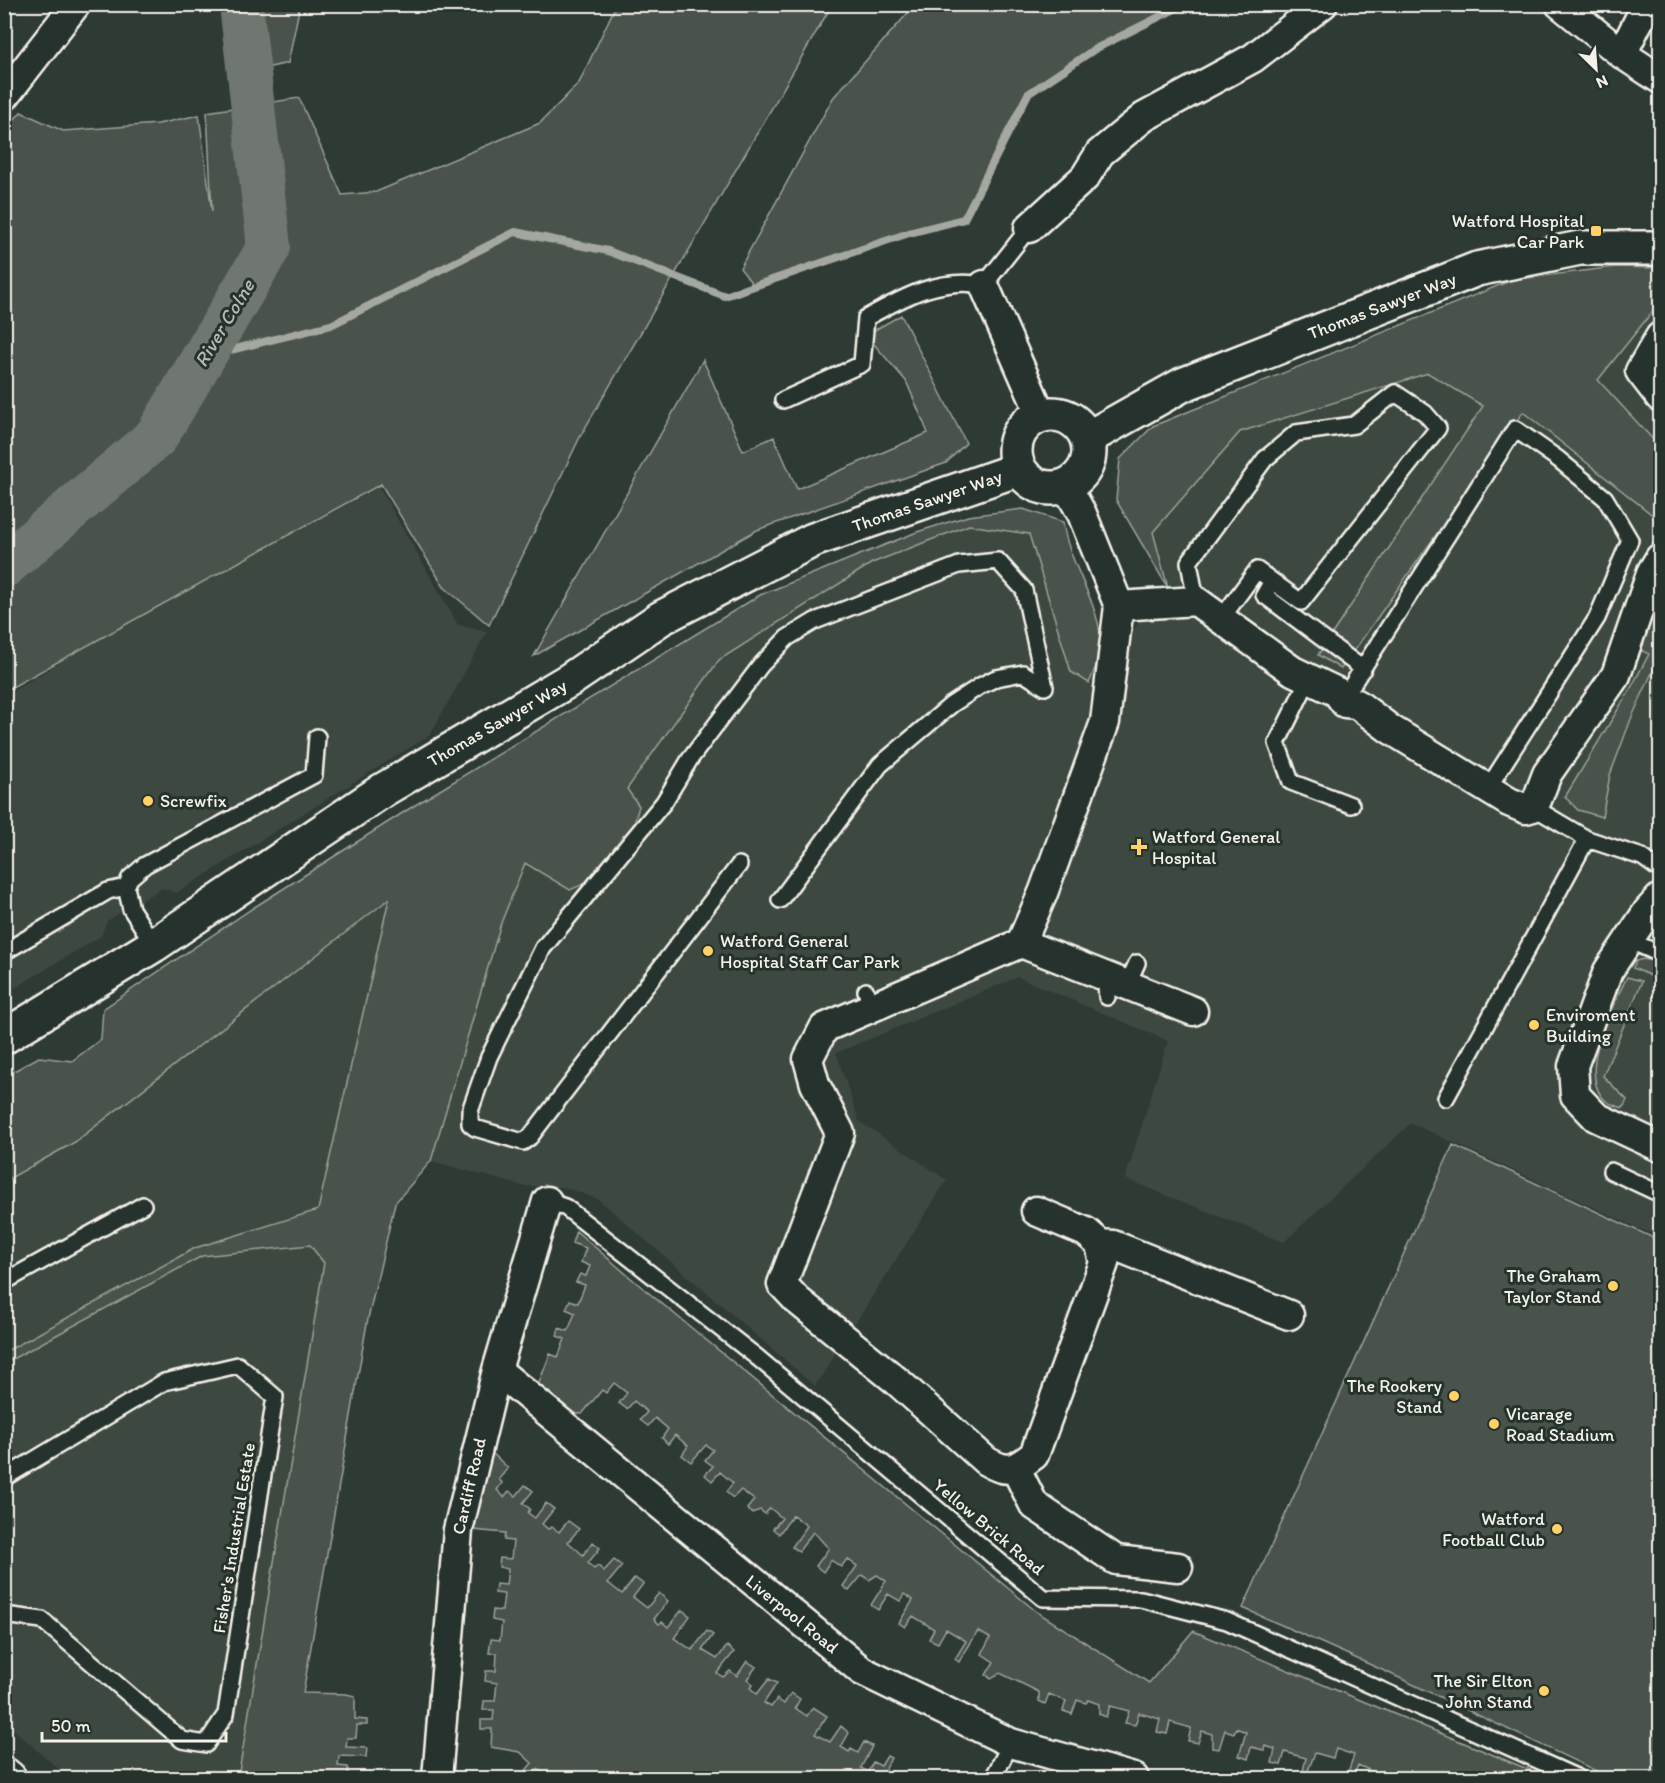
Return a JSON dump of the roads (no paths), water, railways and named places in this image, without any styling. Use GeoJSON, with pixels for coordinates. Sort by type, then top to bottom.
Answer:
{"type":"FeatureCollection","features":[{"type":"Feature","properties":{"kind":"street"},"geometry":{"type":"LineString","coordinates":[[4,97],[76,4]]}},
{"type":"Feature","properties":{"kind":"street"},"geometry":{"type":"LineString","coordinates":[[1029,228],[1085,177],[1100,153],[1144,117],[1253,58],[1323,4]]}},
{"type":"Feature","properties":{"kind":"street"},"geometry":{"type":"LineString","coordinates":[[1560,4],[1622,54],[1660,79]]}},
{"type":"Feature","properties":{"kind":"street"},"geometry":{"type":"LineString","coordinates":[[1622,54],[1647,4]]}},
{"type":"Feature","properties":{"kind":"street","name":"Thomas Sawyer Way"},"geometry":{"type":"LineString","coordinates":[[1088,438],[1182,385],[1477,269],[1580,248],[1660,249]]}},
{"type":"Feature","properties":{"kind":"street"},"geometry":{"type":"LineString","coordinates":[[984,285],[1041,415]]}},
{"type":"Feature","properties":{"kind":"street"},"geometry":{"type":"LineString","coordinates":[[1660,337],[1640,371],[1660,397]]}},
{"type":"Feature","properties":{"kind":"street"},"geometry":{"type":"LineString","coordinates":[[1057,414],[1070,418],[1079,425],[1088,438],[1088,459],[1084,470],[1075,480],[1066,485],[1054,488],[1042,487],[1027,479],[1019,468],[1015,451],[1020,433],[1028,423],[1041,415],[1057,414]]}},
{"type":"Feature","properties":{"kind":"street","name":"Thomas Sawyer Way"},"geometry":{"type":"LineString","coordinates":[[4,1037],[153,945],[383,790],[572,679],[661,618],[813,540],[1019,468]]}},
{"type":"Feature","properties":{"kind":"street"},"geometry":{"type":"LineString","coordinates":[[1021,943],[1043,893],[1105,722],[1119,606],[1082,514],[1066,485]]}},
{"type":"Feature","properties":{"kind":"street"},"geometry":{"type":"LineString","coordinates":[[1119,606],[1196,601],[1293,671],[1337,692],[1345,703],[1357,704],[1390,729],[1509,802],[1526,809],[1533,807],[1547,774],[1617,675],[1652,571],[1660,558]]}},
{"type":"Feature","properties":{"kind":"street"},"geometry":{"type":"LineString","coordinates":[[1660,898],[1648,911],[1608,971],[1573,1066],[1575,1095],[1596,1117],[1660,1147]]}},
{"type":"Feature","properties":{"kind":"street"},"geometry":{"type":"LineString","coordinates":[[1100,1244],[1104,1263],[1034,1455],[1016,1469],[1000,1469],[986,1461],[898,1382],[797,1300],[782,1284],[840,1133],[814,1084],[808,1059],[824,1028],[869,999],[1021,943],[1193,1011]]}},
{"type":"Feature","properties":{"kind":"street","name":"Cardiff Road"},"geometry":{"type":"LineString","coordinates":[[437,1779],[458,1530],[497,1370],[547,1201]]}},
{"type":"Feature","properties":{"kind":"street"},"geometry":{"type":"LineString","coordinates":[[1036,1211],[1086,1232],[1100,1244],[1113,1245],[1289,1315]]}},
{"type":"Feature","properties":{"kind":"street","name":"Liverpool Road"},"geometry":{"type":"LineString","coordinates":[[497,1370],[862,1671],[1011,1743],[1134,1779]]}},
{"type":"Feature","properties":{"kind":"street"},"geometry":{"type":"LineString","coordinates":[[1016,1469],[1034,1505],[1116,1560],[1178,1567]]}},
{"type":"Feature","properties":{"kind":"street"},"geometry":{"type":"LineString","coordinates":[[4,1774],[9,1779]]}},
{"type":"Feature","properties":{"kind":"lane"},"geometry":{"type":"LineString","coordinates":[[783,400],[862,364],[866,318],[938,285],[964,282],[984,285],[1029,228]]}},
{"type":"Feature","properties":{"kind":"lane"},"geometry":{"type":"LineString","coordinates":[[1196,601],[1189,562],[1265,459],[1280,446],[1296,433],[1354,425],[1395,393],[1425,412],[1438,428],[1301,602],[1257,570],[1221,619]]}},
{"type":"Feature","properties":{"kind":"lane"},"geometry":{"type":"LineString","coordinates":[[1345,703],[1352,685],[1515,429],[1558,459],[1605,498],[1630,540],[1597,618],[1488,788]]}},
{"type":"Feature","properties":{"kind":"lane"},"geometry":{"type":"LineString","coordinates":[[739,865],[530,1137],[524,1142],[475,1128],[470,1124],[470,1111],[489,1058],[543,948],[664,802],[690,759],[761,665],[787,639],[815,621],[959,565],[998,561],[1024,590],[1045,687],[1023,673],[996,678],[970,692],[926,725],[880,765],[780,900]]}},
{"type":"Feature","properties":{"kind":"lane"},"geometry":{"type":"LineString","coordinates":[[1272,581],[1264,595],[1363,669]]}},
{"type":"Feature","properties":{"kind":"lane"},"geometry":{"type":"LineString","coordinates":[[1308,680],[1277,743],[1291,782],[1351,805]]}},
{"type":"Feature","properties":{"kind":"lane"},"geometry":{"type":"LineString","coordinates":[[153,945],[131,909],[126,887],[130,878],[145,865],[314,775],[317,737]]}},
{"type":"Feature","properties":{"kind":"lane"},"geometry":{"type":"LineString","coordinates":[[1533,807],[1587,839],[1642,856],[1660,870]]}},
{"type":"Feature","properties":{"kind":"lane"},"geometry":{"type":"LineString","coordinates":[[1446,1098],[1587,839]]}},
{"type":"Feature","properties":{"kind":"lane"},"geometry":{"type":"LineString","coordinates":[[4,952],[108,891],[126,887]]}},
{"type":"Feature","properties":{"kind":"lane"},"geometry":{"type":"LineString","coordinates":[[1629,940],[1660,954]]}},
{"type":"Feature","properties":{"kind":"lane"},"geometry":{"type":"LineString","coordinates":[[1611,1171],[1660,1194]]}},
{"type":"Feature","properties":{"kind":"lane","name":"Yellow Brick Road"},"geometry":{"type":"LineString","coordinates":[[547,1201],[565,1207],[758,1358],[1043,1598],[1141,1599],[1227,1621],[1578,1779]]}},
{"type":"Feature","properties":{"kind":"lane"},"geometry":{"type":"LineString","coordinates":[[4,1282],[143,1205]]}},
{"type":"Feature","properties":{"kind":"lane","name":"Fisher's Industrial Estate"},"geometry":{"type":"LineString","coordinates":[[4,1478],[164,1382],[238,1365],[275,1397],[226,1714],[206,1744],[182,1740],[42,1620],[4,1615]]}},
{"type":"Feature","properties":{"kind":"lane"},"geometry":{"type":"LineString","coordinates":[[993,1779],[1011,1743]]}},
{"type":"Feature","properties":{"kind":"waterway","name":"River Colne"},"geometry":{"type":"LineString","coordinates":[[4,566],[156,437],[269,247],[241,4]]}},
{"type":"Feature","properties":{"kind":"waterway"},"geometry":{"type":"LineString","coordinates":[[203,357],[331,325],[515,232],[608,251],[725,296],[909,233],[964,219],[1028,94],[1095,49],[1185,4]]}},
{"type":"Feature","properties":{"kind":"place","name":"Watford Hospital Car Park"},"geometry":{"type":"Point","coordinates":[1596,231]}},
{"type":"Feature","properties":{"kind":"place","name":"Screwfix"},"geometry":{"type":"Point","coordinates":[148,801]}},
{"type":"Feature","properties":{"kind":"place","name":"Watford General Hospital"},"geometry":{"type":"Point","coordinates":[1139,847]}},
{"type":"Feature","properties":{"kind":"place","name":"Watford General Hospital Staff Car Park"},"geometry":{"type":"Point","coordinates":[708,951]}},
{"type":"Feature","properties":{"kind":"place","name":"Enviroment Building"},"geometry":{"type":"Point","coordinates":[1534,1025]}},
{"type":"Feature","properties":{"kind":"place","name":"The Graham Taylor Stand"},"geometry":{"type":"Point","coordinates":[1613,1286]}},
{"type":"Feature","properties":{"kind":"place","name":"The Rookery Stand"},"geometry":{"type":"Point","coordinates":[1454,1396]}},
{"type":"Feature","properties":{"kind":"place","name":"Vicarage Road Stadium"},"geometry":{"type":"Point","coordinates":[1494,1424]}},
{"type":"Feature","properties":{"kind":"place","name":"Watford Football Club"},"geometry":{"type":"Point","coordinates":[1557,1529]}},
{"type":"Feature","properties":{"kind":"place","name":"The Sir Elton John Stand"},"geometry":{"type":"Point","coordinates":[1544,1691]}}]}
